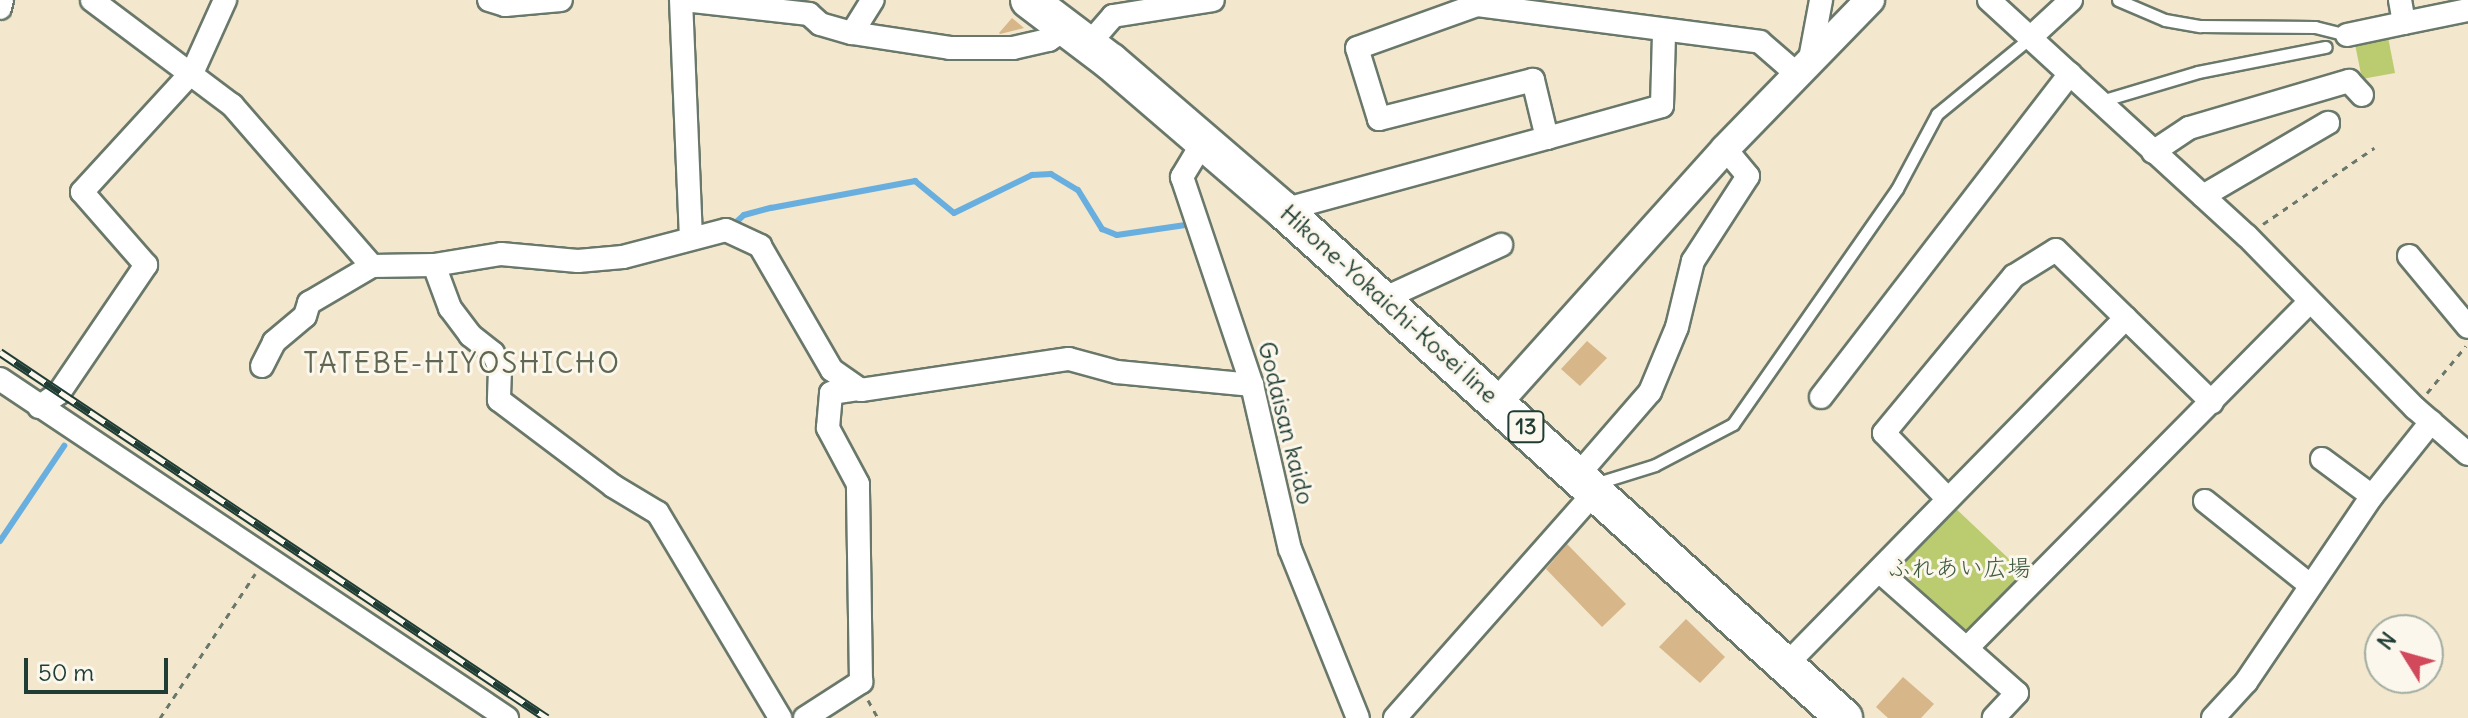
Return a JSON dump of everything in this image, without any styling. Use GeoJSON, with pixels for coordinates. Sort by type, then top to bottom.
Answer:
{"type":"FeatureCollection","features":[{"type":"Feature","properties":{"kind":"main road","name":"Hikone-Yokaichi-Kosei line"},"geometry":{"type":"LineString","coordinates":[[1029,0],[1077,36],[1283,210],[1499,401],[1844,718]]}},
{"type":"Feature","properties":{"kind":"street"},"geometry":{"type":"LineString","coordinates":[[0,8],[2,0]]}},
{"type":"Feature","properties":{"kind":"street"},"geometry":{"type":"LineString","coordinates":[[92,0],[193,71],[232,105],[372,266]]}},
{"type":"Feature","properties":{"kind":"street"},"geometry":{"type":"LineString","coordinates":[[39,407],[59,393],[146,265],[82,192],[193,71],[225,0]]}},
{"type":"Feature","properties":{"kind":"street"},"geometry":{"type":"LineString","coordinates":[[489,0],[505,5],[561,0]]}},
{"type":"Feature","properties":{"kind":"street"},"geometry":{"type":"LineString","coordinates":[[691,237],[683,0],[813,7],[820,24],[852,33],[950,48],[1013,48],[1077,36],[1113,16],[1176,2],[1213,0]]}},
{"type":"Feature","properties":{"kind":"street"},"geometry":{"type":"LineString","coordinates":[[852,33],[873,0]]}},
{"type":"Feature","properties":{"kind":"street"},"geometry":{"type":"LineString","coordinates":[[1803,67],[1821,0]]}},
{"type":"Feature","properties":{"kind":"street"},"geometry":{"type":"LineString","coordinates":[[1499,401],[1725,149],[1870,0]]}},
{"type":"Feature","properties":{"kind":"street"},"geometry":{"type":"LineString","coordinates":[[1989,0],[2247,236],[2423,415],[2468,454]]}},
{"type":"Feature","properties":{"kind":"street"},"geometry":{"type":"LineString","coordinates":[[2030,38],[2071,0]]}},
{"type":"Feature","properties":{"kind":"street"},"geometry":{"type":"LineString","coordinates":[[2400,0],[2404,23]]}},
{"type":"Feature","properties":{"kind":"street"},"geometry":{"type":"LineString","coordinates":[[1547,138],[1533,80],[1379,119],[1357,48],[1477,5],[1664,33],[1760,42],[1803,67]]}},
{"type":"Feature","properties":{"kind":"street"},"geometry":{"type":"LineString","coordinates":[[2347,35],[2468,10]]}},
{"type":"Feature","properties":{"kind":"street"},"geometry":{"type":"LineString","coordinates":[[1283,210],[1662,106],[1664,33]]}},
{"type":"Feature","properties":{"kind":"street"},"geometry":{"type":"LineString","coordinates":[[1821,397],[2070,74]]}},
{"type":"Feature","properties":{"kind":"street"},"geometry":{"type":"LineString","coordinates":[[2153,152],[2189,128],[2349,81],[2362,95]]}},
{"type":"Feature","properties":{"kind":"street"},"geometry":{"type":"LineString","coordinates":[[2203,196],[2328,123]]}},
{"type":"Feature","properties":{"kind":"street","name":"Godaisan kaido"},"geometry":{"type":"LineString","coordinates":[[1203,142],[1182,177],[1252,385],[1290,549],[1358,718]]}},
{"type":"Feature","properties":{"kind":"street"},"geometry":{"type":"LineString","coordinates":[[1395,718],[1587,484],[1650,392],[1677,327],[1693,261],[1748,176],[1725,149]]}},
{"type":"Feature","properties":{"kind":"street"},"geometry":{"type":"LineString","coordinates":[[262,366],[274,342],[305,316],[309,303],[372,266],[434,265],[501,254],[578,261],[623,257],[726,230],[760,246],[832,370],[860,389]]}},
{"type":"Feature","properties":{"kind":"street"},"geometry":{"type":"LineString","coordinates":[[1383,299],[1501,245]]}},
{"type":"Feature","properties":{"kind":"street"},"geometry":{"type":"LineString","coordinates":[[1946,497],[1884,433],[2014,276],[2056,250],[2212,402]]}},
{"type":"Feature","properties":{"kind":"street"},"geometry":{"type":"LineString","coordinates":[[2409,256],[2468,327]]}},
{"type":"Feature","properties":{"kind":"street"},"geometry":{"type":"LineString","coordinates":[[434,265],[450,308],[470,335],[493,353],[500,369],[499,400],[613,486],[658,513],[780,718]]}},
{"type":"Feature","properties":{"kind":"street"},"geometry":{"type":"LineString","coordinates":[[1968,647],[2309,302]]}},
{"type":"Feature","properties":{"kind":"street"},"geometry":{"type":"LineString","coordinates":[[1785,666],[1879,571],[1946,497],[2126,318]]}},
{"type":"Feature","properties":{"kind":"street"},"geometry":{"type":"LineString","coordinates":[[805,718],[861,682],[858,484],[828,428],[831,393],[1069,359],[1117,372],[1252,385]]}},
{"type":"Feature","properties":{"kind":"street"},"geometry":{"type":"LineString","coordinates":[[0,379],[507,718]]}},
{"type":"Feature","properties":{"kind":"street"},"geometry":{"type":"LineString","coordinates":[[2213,718],[2246,682],[2423,415]]}},
{"type":"Feature","properties":{"kind":"street"},"geometry":{"type":"LineString","coordinates":[[2322,459],[2372,496]]}},
{"type":"Feature","properties":{"kind":"street"},"geometry":{"type":"LineString","coordinates":[[2205,501],[2310,585]]}},
{"type":"Feature","properties":{"kind":"street"},"geometry":{"type":"LineString","coordinates":[[1879,571],[2017,693],[1994,718]]}},
{"type":"Feature","properties":{"kind":"lane"},"geometry":{"type":"LineString","coordinates":[[2118,0],[2165,20],[2200,26],[2315,27],[2347,35]]}},
{"type":"Feature","properties":{"kind":"lane"},"geometry":{"type":"LineString","coordinates":[[1587,484],[1655,465],[1733,424],[1897,189],[1937,114],[2030,38]]}},
{"type":"Feature","properties":{"kind":"lane"},"geometry":{"type":"LineString","coordinates":[[2098,102],[2198,72],[2326,47]]}},
{"type":"Feature","properties":{"kind":"path"},"geometry":{"type":"LineString","coordinates":[[2247,236],[2374,148]]}},
{"type":"Feature","properties":{"kind":"path"},"geometry":{"type":"LineString","coordinates":[[2423,415],[2468,343]]}},
{"type":"Feature","properties":{"kind":"path"},"geometry":{"type":"LineString","coordinates":[[160,718],[266,559]]}},
{"type":"Feature","properties":{"kind":"green space"},"geometry":{"type":"Polygon","coordinates":[[[2388,37],[2395,73],[2362,79],[2355,44],[2388,37]]]}},
{"type":"Feature","properties":{"kind":"green space","name":"ふれあい広場"},"geometry":{"type":"Polygon","coordinates":[[[1951,504],[2025,574],[1966,633],[1893,563],[1951,504]]]}},
{"type":"Feature","properties":{"kind":"building"},"geometry":{"type":"Polygon","coordinates":[[[1012,18],[1024,28],[1000,34],[999,33],[1012,18]]]}},
{"type":"Feature","properties":{"kind":"building"},"geometry":{"type":"Polygon","coordinates":[[[1587,341],[1607,358],[1580,386],[1561,369],[1587,341]]]}},
{"type":"Feature","properties":{"kind":"building"},"geometry":{"type":"Polygon","coordinates":[[[1567,544],[1626,604],[1602,627],[1546,569],[1567,544]]]}},
{"type":"Feature","properties":{"kind":"building"},"geometry":{"type":"Polygon","coordinates":[[[1686,619],[1725,657],[1700,683],[1659,647],[1686,619]]]}},
{"type":"Feature","properties":{"kind":"building"},"geometry":{"type":"Polygon","coordinates":[[[1903,677],[1934,704],[1921,718],[1888,718],[1876,707],[1903,677]]]}},
{"type":"Feature","properties":{"kind":"waterway"},"geometry":{"type":"LineString","coordinates":[[732,226],[744,215],[771,208],[915,181],[954,213],[1032,175],[1051,174],[1078,190],[1102,229],[1117,235],[1192,224]]}},
{"type":"Feature","properties":{"kind":"waterway"},"geometry":{"type":"LineString","coordinates":[[0,541],[64,446]]}},
{"type":"Feature","properties":{"kind":"railway"},"geometry":{"type":"LineString","coordinates":[[0,352],[547,718]]}},
{"type":"Feature","properties":{"kind":"district","name":"TATEBE-HIYOSHICHO"},"geometry":{"type":"Point","coordinates":[462,363]}}]}
